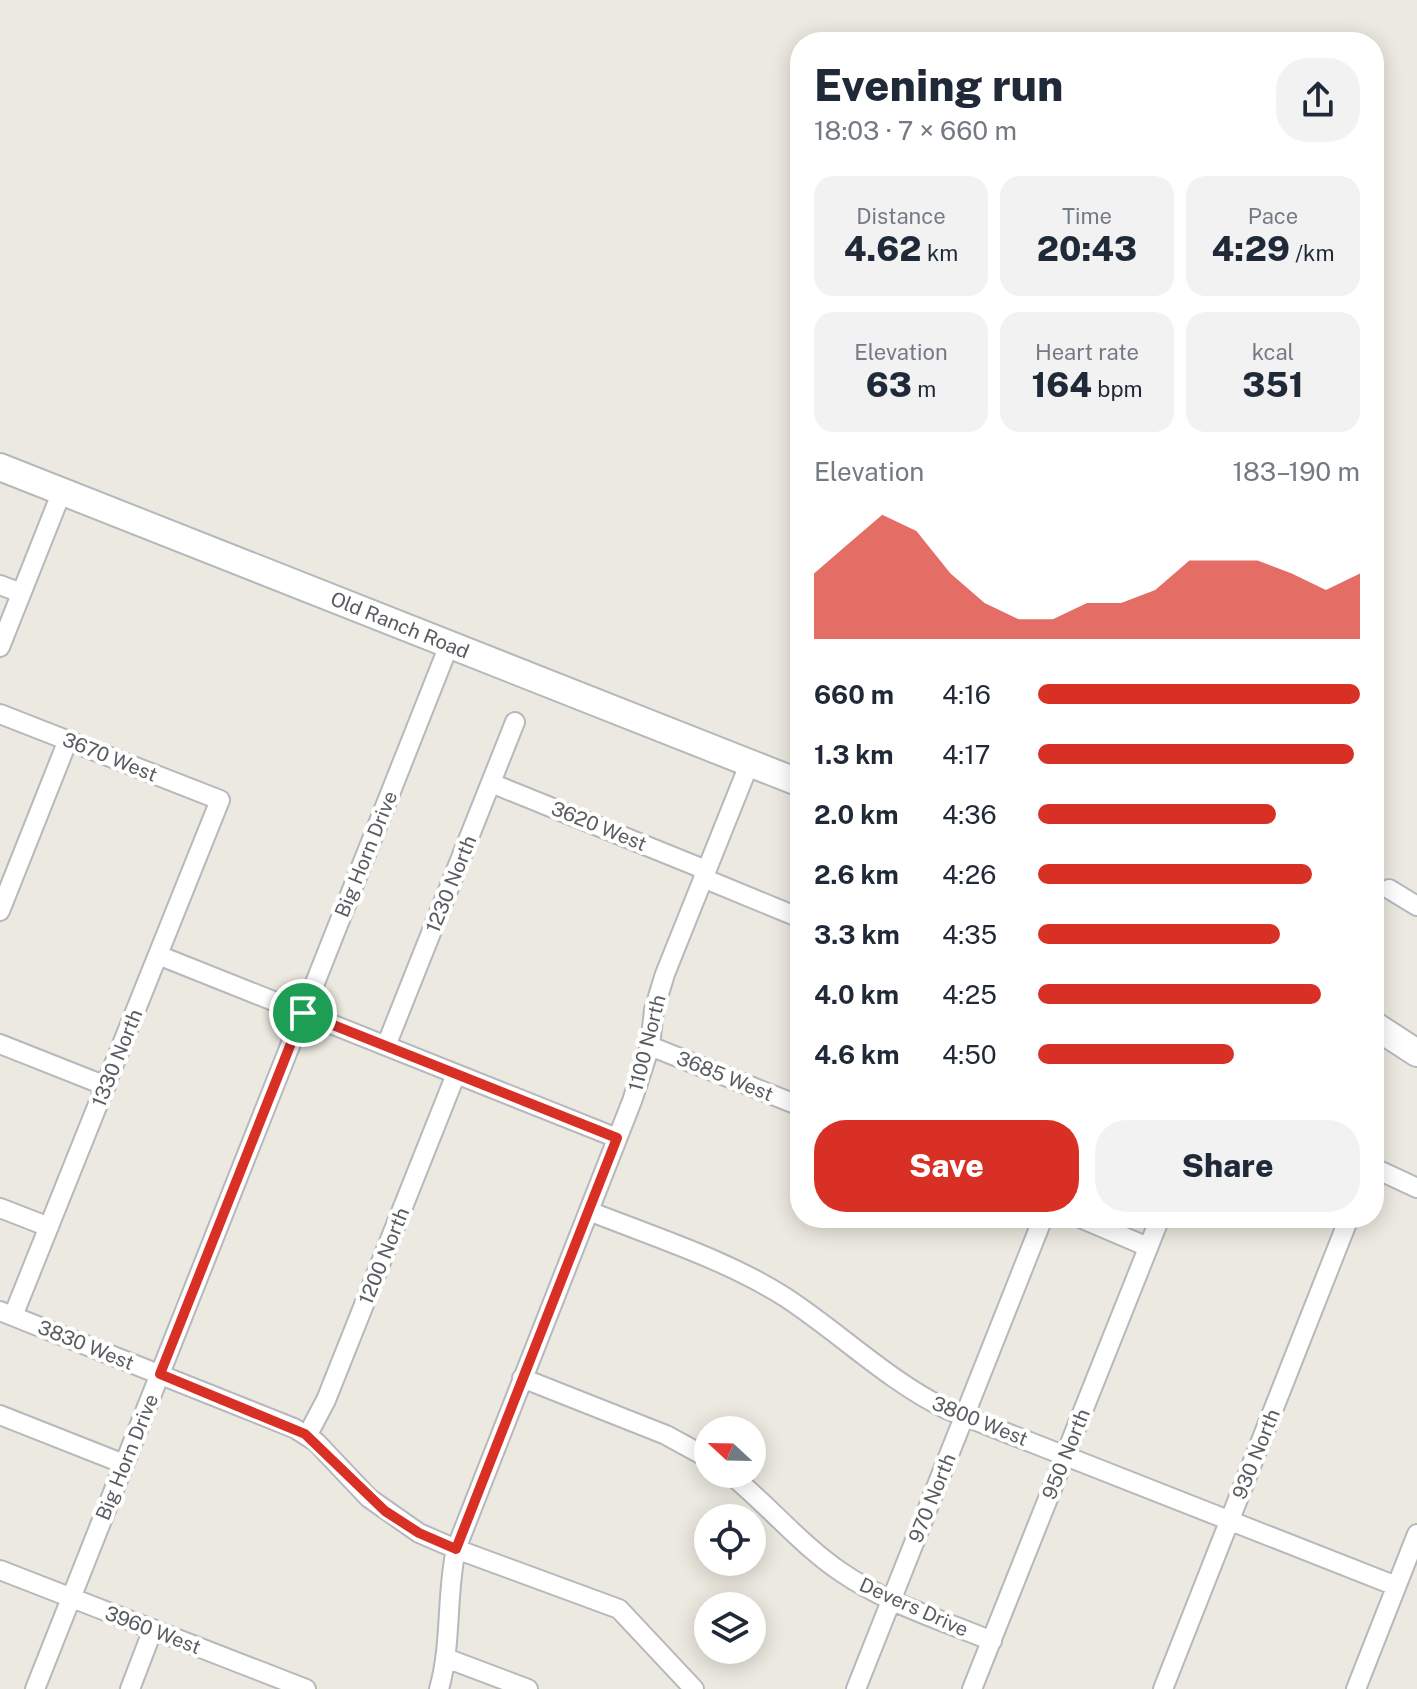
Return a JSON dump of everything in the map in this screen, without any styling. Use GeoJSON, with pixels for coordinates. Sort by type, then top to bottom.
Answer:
{"type":"FeatureCollection","features":[{"type":"Feature","properties":{"kind":"street","name":"Old Ranch Road"},"geometry":{"type":"LineString","coordinates":[[0,467],[790,779]]}},
{"type":"Feature","properties":{"kind":"street"},"geometry":{"type":"LineString","coordinates":[[0,647],[62,491]]}},
{"type":"Feature","properties":{"kind":"street"},"geometry":{"type":"LineString","coordinates":[[0,585],[21,593]]}},
{"type":"Feature","properties":{"kind":"street","name":"Big Horn Drive"},"geometry":{"type":"LineString","coordinates":[[35,1689],[449,645]]}},
{"type":"Feature","properties":{"kind":"street","name":"3670 West"},"geometry":{"type":"LineString","coordinates":[[0,714],[220,800]]}},
{"type":"Feature","properties":{"kind":"street","name":"1230 North"},"geometry":{"type":"LineString","coordinates":[[386,1046],[515,722]]}},
{"type":"Feature","properties":{"kind":"street"},"geometry":{"type":"LineString","coordinates":[[0,911],[68,740]]}},
{"type":"Feature","properties":{"kind":"street","name":"1100 North"},"geometry":{"type":"LineString","coordinates":[[439,1689],[446,1658],[450,1582],[456,1549],[617,1138],[650,1046],[658,994],[750,762]]}},
{"type":"Feature","properties":{"kind":"street","name":"3620 West"},"geometry":{"type":"LineString","coordinates":[[491,783],[790,913]]}},
{"type":"Feature","properties":{"kind":"street","name":"1330 North"},"geometry":{"type":"LineString","coordinates":[[7,1313],[49,1227],[220,800]]}},
{"type":"Feature","properties":{"kind":"street"},"geometry":{"type":"LineString","coordinates":[[1389,889],[1417,906]]}},
{"type":"Feature","properties":{"kind":"street"},"geometry":{"type":"LineString","coordinates":[[158,955],[617,1138]]}},
{"type":"Feature","properties":{"kind":"street"},"geometry":{"type":"LineString","coordinates":[[1384,1032],[1417,1053]]}},
{"type":"Feature","properties":{"kind":"street"},"geometry":{"type":"LineString","coordinates":[[0,1044],[106,1086]]}},
{"type":"Feature","properties":{"kind":"street","name":"3685 West"},"geometry":{"type":"LineString","coordinates":[[650,1046],[790,1102]]}},
{"type":"Feature","properties":{"kind":"street","name":"1200 North"},"geometry":{"type":"LineString","coordinates":[[307,1436],[326,1400],[456,1074]]}},
{"type":"Feature","properties":{"kind":"street"},"geometry":{"type":"LineString","coordinates":[[1384,1173],[1417,1188]]}},
{"type":"Feature","properties":{"kind":"street"},"geometry":{"type":"LineString","coordinates":[[0,1208],[49,1227]]}},
{"type":"Feature","properties":{"kind":"street","name":"3800 West"},"geometry":{"type":"LineString","coordinates":[[589,1211],[710,1259],[765,1285],[910,1390],[965,1416],[1396,1586]]}},
{"type":"Feature","properties":{"kind":"street","name":"970 North"},"geometry":{"type":"LineString","coordinates":[[856,1689],[1039,1228]]}},
{"type":"Feature","properties":{"kind":"street"},"geometry":{"type":"LineString","coordinates":[[1103,1228],[1148,1247]]}},
{"type":"Feature","properties":{"kind":"street","name":"950 North"},"geometry":{"type":"LineString","coordinates":[[972,1689],[1156,1228]]}},
{"type":"Feature","properties":{"kind":"street","name":"930 North"},"geometry":{"type":"LineString","coordinates":[[1163,1689],[1345,1228]]}},
{"type":"Feature","properties":{"kind":"street","name":"3830 West"},"geometry":{"type":"LineString","coordinates":[[7,1313],[284,1423],[307,1436],[385,1511],[419,1533],[619,1609],[693,1688]]}},
{"type":"Feature","properties":{"kind":"street"},"geometry":{"type":"LineString","coordinates":[[522,1378],[666,1435],[694,1450]]}},
{"type":"Feature","properties":{"kind":"street"},"geometry":{"type":"LineString","coordinates":[[0,1415],[124,1464]]}},
{"type":"Feature","properties":{"kind":"street","name":"Devers Drive"},"geometry":{"type":"LineString","coordinates":[[746,1488],[838,1570],[891,1600],[992,1641]]}},
{"type":"Feature","properties":{"kind":"street"},"geometry":{"type":"LineString","coordinates":[[1358,1688],[1417,1534]]}},
{"type":"Feature","properties":{"kind":"street","name":"3960 West"},"geometry":{"type":"LineString","coordinates":[[0,1570],[153,1629],[284,1685],[306,1689]]}},
{"type":"Feature","properties":{"kind":"street"},"geometry":{"type":"LineString","coordinates":[[130,1689],[153,1629]]}},
{"type":"Feature","properties":{"kind":"street"},"geometry":{"type":"LineString","coordinates":[[446,1658],[528,1689]]}},
{"type":"Feature","properties":{"kind":"route"},"geometry":{"type":"LineString","coordinates":[[303,1013],[617,1138],[456,1549],[419,1533],[385,1511],[305,1434],[160,1374],[303,1013]]}}]}
